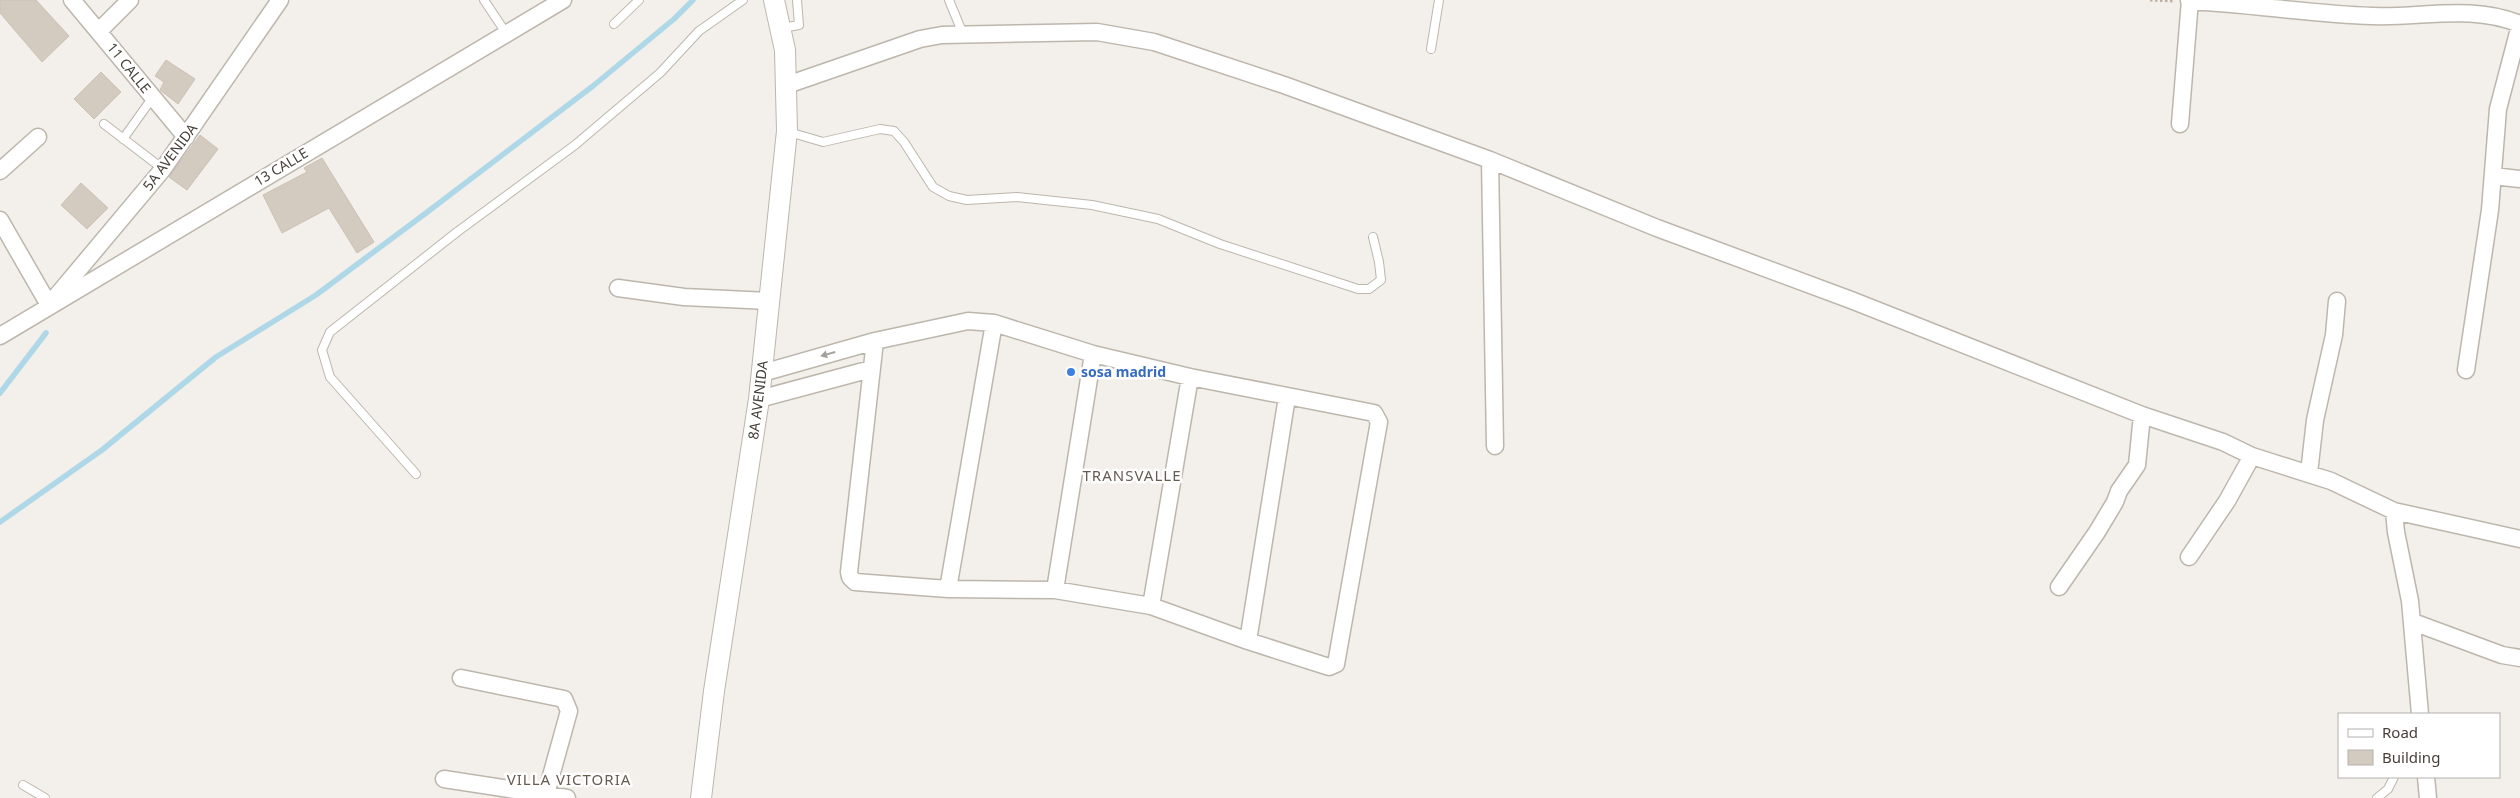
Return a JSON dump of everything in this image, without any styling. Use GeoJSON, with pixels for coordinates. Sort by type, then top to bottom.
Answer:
{"type":"FeatureCollection","features":[{"type":"Feature","properties":{"kind":"street","name":"11 CALLE"},"geometry":{"type":"LineString","coordinates":[[72,0],[186,137]]}},
{"type":"Feature","properties":{"kind":"street"},"geometry":{"type":"LineString","coordinates":[[99,31],[130,0]]}},
{"type":"Feature","properties":{"kind":"street","name":"5A AVENIDA"},"geometry":{"type":"LineString","coordinates":[[50,305],[163,169],[280,0]]}},
{"type":"Feature","properties":{"kind":"street","name":"13 CALLE"},"geometry":{"type":"LineString","coordinates":[[0,336],[563,0]]}},
{"type":"Feature","properties":{"kind":"street","name":"8A AVENIDA"},"geometry":{"type":"LineString","coordinates":[[701,798],[714,691],[759,400],[787,131],[785,50],[774,0]]}},
{"type":"Feature","properties":{"kind":"street"},"geometry":{"type":"LineString","coordinates":[[2180,124],[2190,1],[2239,3],[2368,16],[2474,13],[2492,15],[2520,24],[2500,99],[2493,176],[2466,370]]}},
{"type":"Feature","properties":{"kind":"street"},"geometry":{"type":"LineString","coordinates":[[787,85],[920,40],[942,35],[1097,32],[1154,42],[1284,85],[1490,160],[1658,228],[1851,300],[2142,415],[2215,439],[2252,456],[2309,473],[2394,511],[2520,539]]}},
{"type":"Feature","properties":{"kind":"street"},"geometry":{"type":"LineString","coordinates":[[0,171],[38,137]]}},
{"type":"Feature","properties":{"kind":"street"},"geometry":{"type":"LineString","coordinates":[[1490,160],[1495,446]]}},
{"type":"Feature","properties":{"kind":"street"},"geometry":{"type":"LineString","coordinates":[[2493,176],[2520,179]]}},
{"type":"Feature","properties":{"kind":"street"},"geometry":{"type":"LineString","coordinates":[[0,220],[50,305]]}},
{"type":"Feature","properties":{"kind":"street"},"geometry":{"type":"LineString","coordinates":[[618,288],[684,296],[769,301]]}},
{"type":"Feature","properties":{"kind":"street"},"geometry":{"type":"LineString","coordinates":[[2309,473],[2315,420],[2334,335],[2337,301]]}},
{"type":"Feature","properties":{"kind":"street"},"geometry":{"type":"LineString","coordinates":[[762,373],[875,341],[968,321],[994,324],[1093,354],[1190,377],[1374,413],[1379,422],[1336,664],[1329,667],[1248,641],[1151,606],[1055,590],[948,589],[855,582],[850,577],[875,341]]}},
{"type":"Feature","properties":{"kind":"street"},"geometry":{"type":"LineString","coordinates":[[948,589],[994,324]]}},
{"type":"Feature","properties":{"kind":"street"},"geometry":{"type":"LineString","coordinates":[[1055,590],[1093,354]]}},
{"type":"Feature","properties":{"kind":"street"},"geometry":{"type":"LineString","coordinates":[[759,400],[871,369]]}},
{"type":"Feature","properties":{"kind":"street"},"geometry":{"type":"LineString","coordinates":[[1151,606],[1190,377]]}},
{"type":"Feature","properties":{"kind":"street"},"geometry":{"type":"LineString","coordinates":[[1248,641],[1287,397]]}},
{"type":"Feature","properties":{"kind":"street"},"geometry":{"type":"LineString","coordinates":[[2059,587],[2097,532],[2115,502],[2119,491],[2137,465],[2142,415]]}},
{"type":"Feature","properties":{"kind":"street"},"geometry":{"type":"LineString","coordinates":[[2189,557],[2227,501],[2252,456]]}},
{"type":"Feature","properties":{"kind":"street"},"geometry":{"type":"LineString","coordinates":[[2394,511],[2396,532],[2413,622],[2420,713]]}},
{"type":"Feature","properties":{"kind":"street"},"geometry":{"type":"LineString","coordinates":[[2413,622],[2494,652],[2520,658]]}},
{"type":"Feature","properties":{"kind":"street"},"geometry":{"type":"LineString","coordinates":[[461,678],[564,699],[568,704],[569,710],[546,794]]}},
{"type":"Feature","properties":{"kind":"street"},"geometry":{"type":"LineString","coordinates":[[2426,778],[2428,798]]}},
{"type":"Feature","properties":{"kind":"street"},"geometry":{"type":"LineString","coordinates":[[444,779],[566,798]]}},
{"type":"Feature","properties":{"kind":"lane"},"geometry":{"type":"LineString","coordinates":[[484,0],[506,33]]}},
{"type":"Feature","properties":{"kind":"lane"},"geometry":{"type":"LineString","coordinates":[[614,24],[639,0]]}},
{"type":"Feature","properties":{"kind":"lane"},"geometry":{"type":"LineString","coordinates":[[416,474],[330,377],[322,350],[330,332],[457,232],[575,144],[660,73],[699,31],[743,0]]}},
{"type":"Feature","properties":{"kind":"lane"},"geometry":{"type":"LineString","coordinates":[[781,28],[799,25],[797,0]]}},
{"type":"Feature","properties":{"kind":"lane"},"geometry":{"type":"LineString","coordinates":[[948,0],[963,34]]}},
{"type":"Feature","properties":{"kind":"lane"},"geometry":{"type":"LineString","coordinates":[[1431,49],[1439,0]]}},
{"type":"Feature","properties":{"kind":"lane"},"geometry":{"type":"LineString","coordinates":[[123,139],[153,97]]}},
{"type":"Feature","properties":{"kind":"lane"},"geometry":{"type":"LineString","coordinates":[[104,124],[163,169]]}},
{"type":"Feature","properties":{"kind":"lane"},"geometry":{"type":"LineString","coordinates":[[787,131],[823,142],[880,129],[894,132],[904,142],[934,188],[949,196],[968,200],[1017,197],[1092,205],[1158,219],[1220,244],[1358,289],[1369,289],[1381,280],[1373,237]]}},
{"type":"Feature","properties":{"kind":"lane"},"geometry":{"type":"LineString","coordinates":[[2377,798],[2388,789],[2394,778]]}},
{"type":"Feature","properties":{"kind":"lane"},"geometry":{"type":"LineString","coordinates":[[23,785],[45,798]]}},
{"type":"Feature","properties":{"kind":"path"},"geometry":{"type":"LineString","coordinates":[[2150,0],[2190,1]]}},
{"type":"Feature","properties":{"kind":"building"},"geometry":{"type":"Polygon","coordinates":[[[0,0],[36,0],[69,36],[42,62],[0,13],[0,0]]]}},
{"type":"Feature","properties":{"kind":"building"},"geometry":{"type":"Polygon","coordinates":[[[166,60],[195,79],[178,104],[160,90],[164,82],[155,76],[166,60]]]}},
{"type":"Feature","properties":{"kind":"building"},"geometry":{"type":"Polygon","coordinates":[[[101,72],[121,92],[94,119],[74,99],[101,72]]]}},
{"type":"Feature","properties":{"kind":"building"},"geometry":{"type":"Polygon","coordinates":[[[200,135],[218,149],[187,190],[169,177],[200,135]]]}},
{"type":"Feature","properties":{"kind":"building"},"geometry":{"type":"Polygon","coordinates":[[[322,158],[374,242],[357,253],[329,208],[282,233],[263,195],[307,172],[304,168],[322,158]]]}},
{"type":"Feature","properties":{"kind":"building"},"geometry":{"type":"Polygon","coordinates":[[[81,183],[108,208],[87,229],[61,205],[81,183]]]}},
{"type":"Feature","properties":{"kind":"waterway"},"geometry":{"type":"LineString","coordinates":[[0,522],[102,450],[216,357],[316,295],[426,213],[593,86],[674,19],[693,0]]}},
{"type":"Feature","properties":{"kind":"waterway"},"geometry":{"type":"LineString","coordinates":[[0,393],[46,333]]}},
{"type":"Feature","properties":{"kind":"place","name":"sosa madrid"},"geometry":{"type":"Point","coordinates":[1071,372]}},
{"type":"Feature","properties":{"kind":"district","name":"TRANSVALLE"},"geometry":{"type":"Point","coordinates":[1132,476]}},
{"type":"Feature","properties":{"kind":"district","name":"VILLA VICTORIA"},"geometry":{"type":"Point","coordinates":[569,780]}}]}
